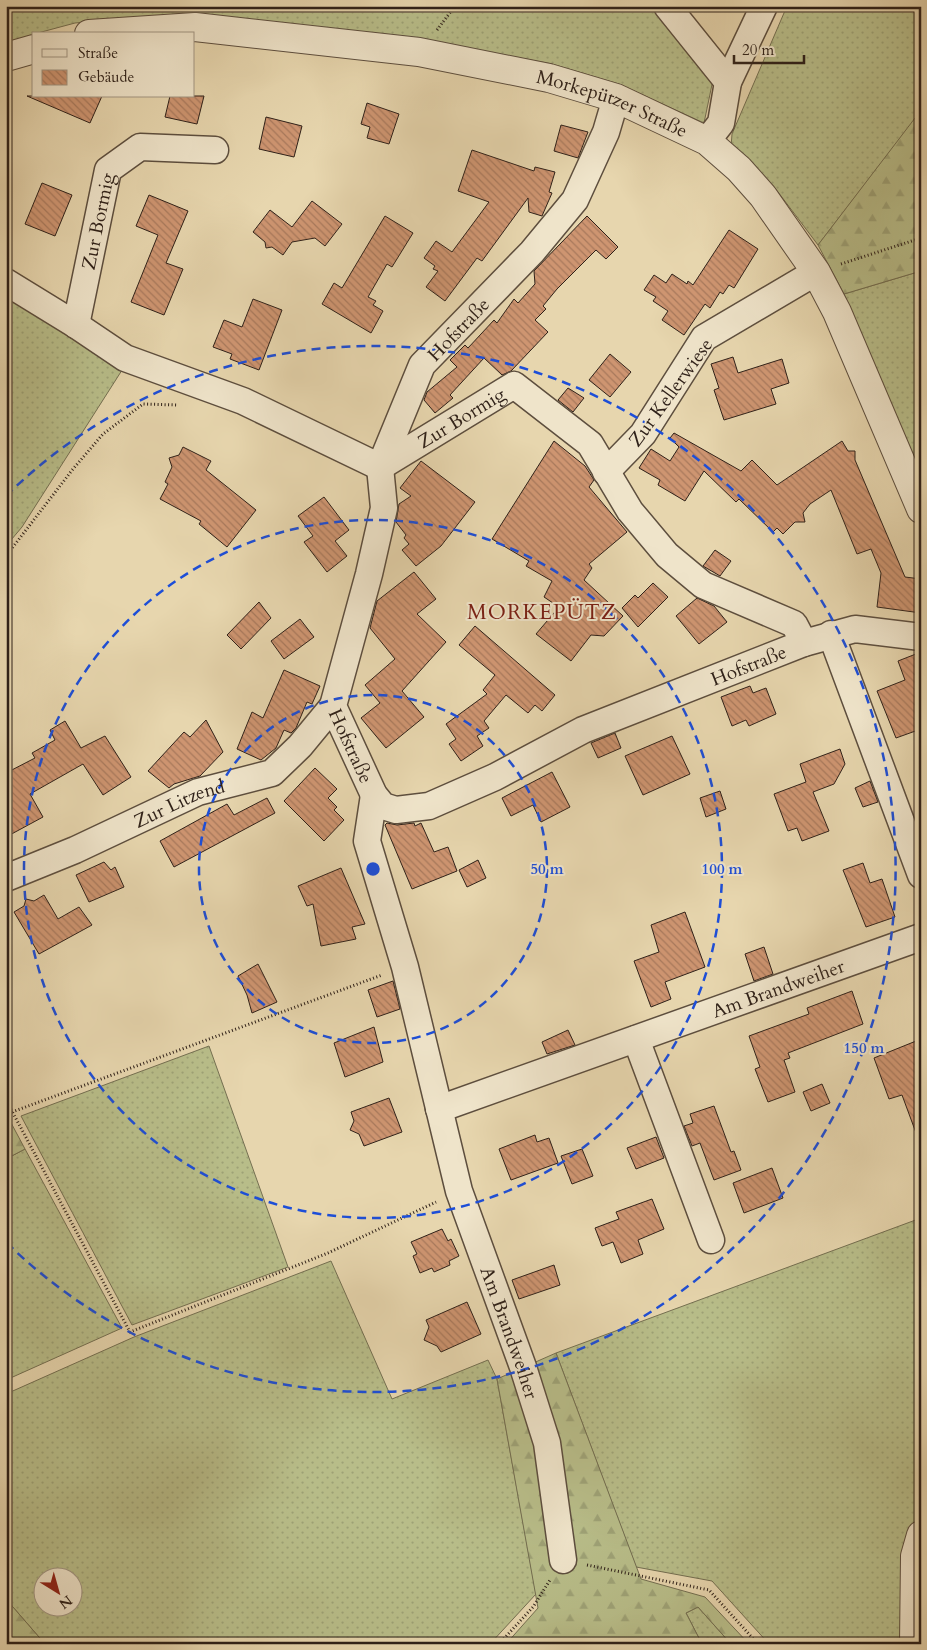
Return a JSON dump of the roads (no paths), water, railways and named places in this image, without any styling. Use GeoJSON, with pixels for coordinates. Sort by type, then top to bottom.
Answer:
{"type":"FeatureCollection","features":[{"type":"Feature","properties":{"kind":"street"},"geometry":{"type":"LineString","coordinates":[[667,6],[728,82]]}},
{"type":"Feature","properties":{"kind":"street"},"geometry":{"type":"LineString","coordinates":[[708,142],[721,123],[728,82],[764,6]]}},
{"type":"Feature","properties":{"kind":"street","name":"Morkepützer Straße"},"geometry":{"type":"LineString","coordinates":[[119,32],[195,27],[419,52],[549,78],[616,98],[708,142],[740,169],[763,196],[816,272],[836,312],[921,509]]}},
{"type":"Feature","properties":{"kind":"street"},"geometry":{"type":"LineString","coordinates":[[6,57],[32,50]]}},
{"type":"Feature","properties":{"kind":"street","name":"Hofstraße"},"geometry":{"type":"LineString","coordinates":[[616,98],[606,132],[575,200],[532,252],[422,365],[380,467],[384,508],[369,574],[333,706],[374,795],[383,806],[396,810],[429,806],[495,777],[583,730],[831,634],[855,629],[921,637]]}},
{"type":"Feature","properties":{"kind":"street","name":"Zur Bormig"},"geometry":{"type":"LineString","coordinates":[[76,325],[108,170],[140,148],[215,150]]}},
{"type":"Feature","properties":{"kind":"street","name":"Zur Kellerwiese"},"geometry":{"type":"LineString","coordinates":[[606,472],[643,434],[704,338],[816,272]]}},
{"type":"Feature","properties":{"kind":"street"},"geometry":{"type":"LineString","coordinates":[[6,282],[125,358],[243,401],[380,467]]}},
{"type":"Feature","properties":{"kind":"street","name":"Zur Bormig"},"geometry":{"type":"LineString","coordinates":[[380,467],[514,385],[590,444],[630,511],[667,555],[703,585],[794,624],[804,643]]}},
{"type":"Feature","properties":{"kind":"street"},"geometry":{"type":"LineString","coordinates":[[831,634],[921,875]]}},
{"type":"Feature","properties":{"kind":"street","name":"Zur Litzend"},"geometry":{"type":"LineString","coordinates":[[6,878],[75,850],[198,792],[272,773],[300,746],[333,706]]}},
{"type":"Feature","properties":{"kind":"street","name":"Am Brandweiher"},"geometry":{"type":"LineString","coordinates":[[374,795],[367,841],[405,967],[459,1191],[523,1366],[547,1443],[563,1560]]}},
{"type":"Feature","properties":{"kind":"street","name":"Am Brandweiher"},"geometry":{"type":"LineString","coordinates":[[439,1109],[921,937]]}},
{"type":"Feature","properties":{"kind":"street"},"geometry":{"type":"LineString","coordinates":[[636,1039],[711,1240]]}},
{"type":"Feature","properties":{"kind":"street"},"geometry":{"type":"LineString","coordinates":[[914,1644],[915,1556],[921,1536]]}},
{"type":"Feature","properties":{"kind":"district","name":"MORKEPÜTZ"},"geometry":{"type":"Point","coordinates":[542,612]}}]}
